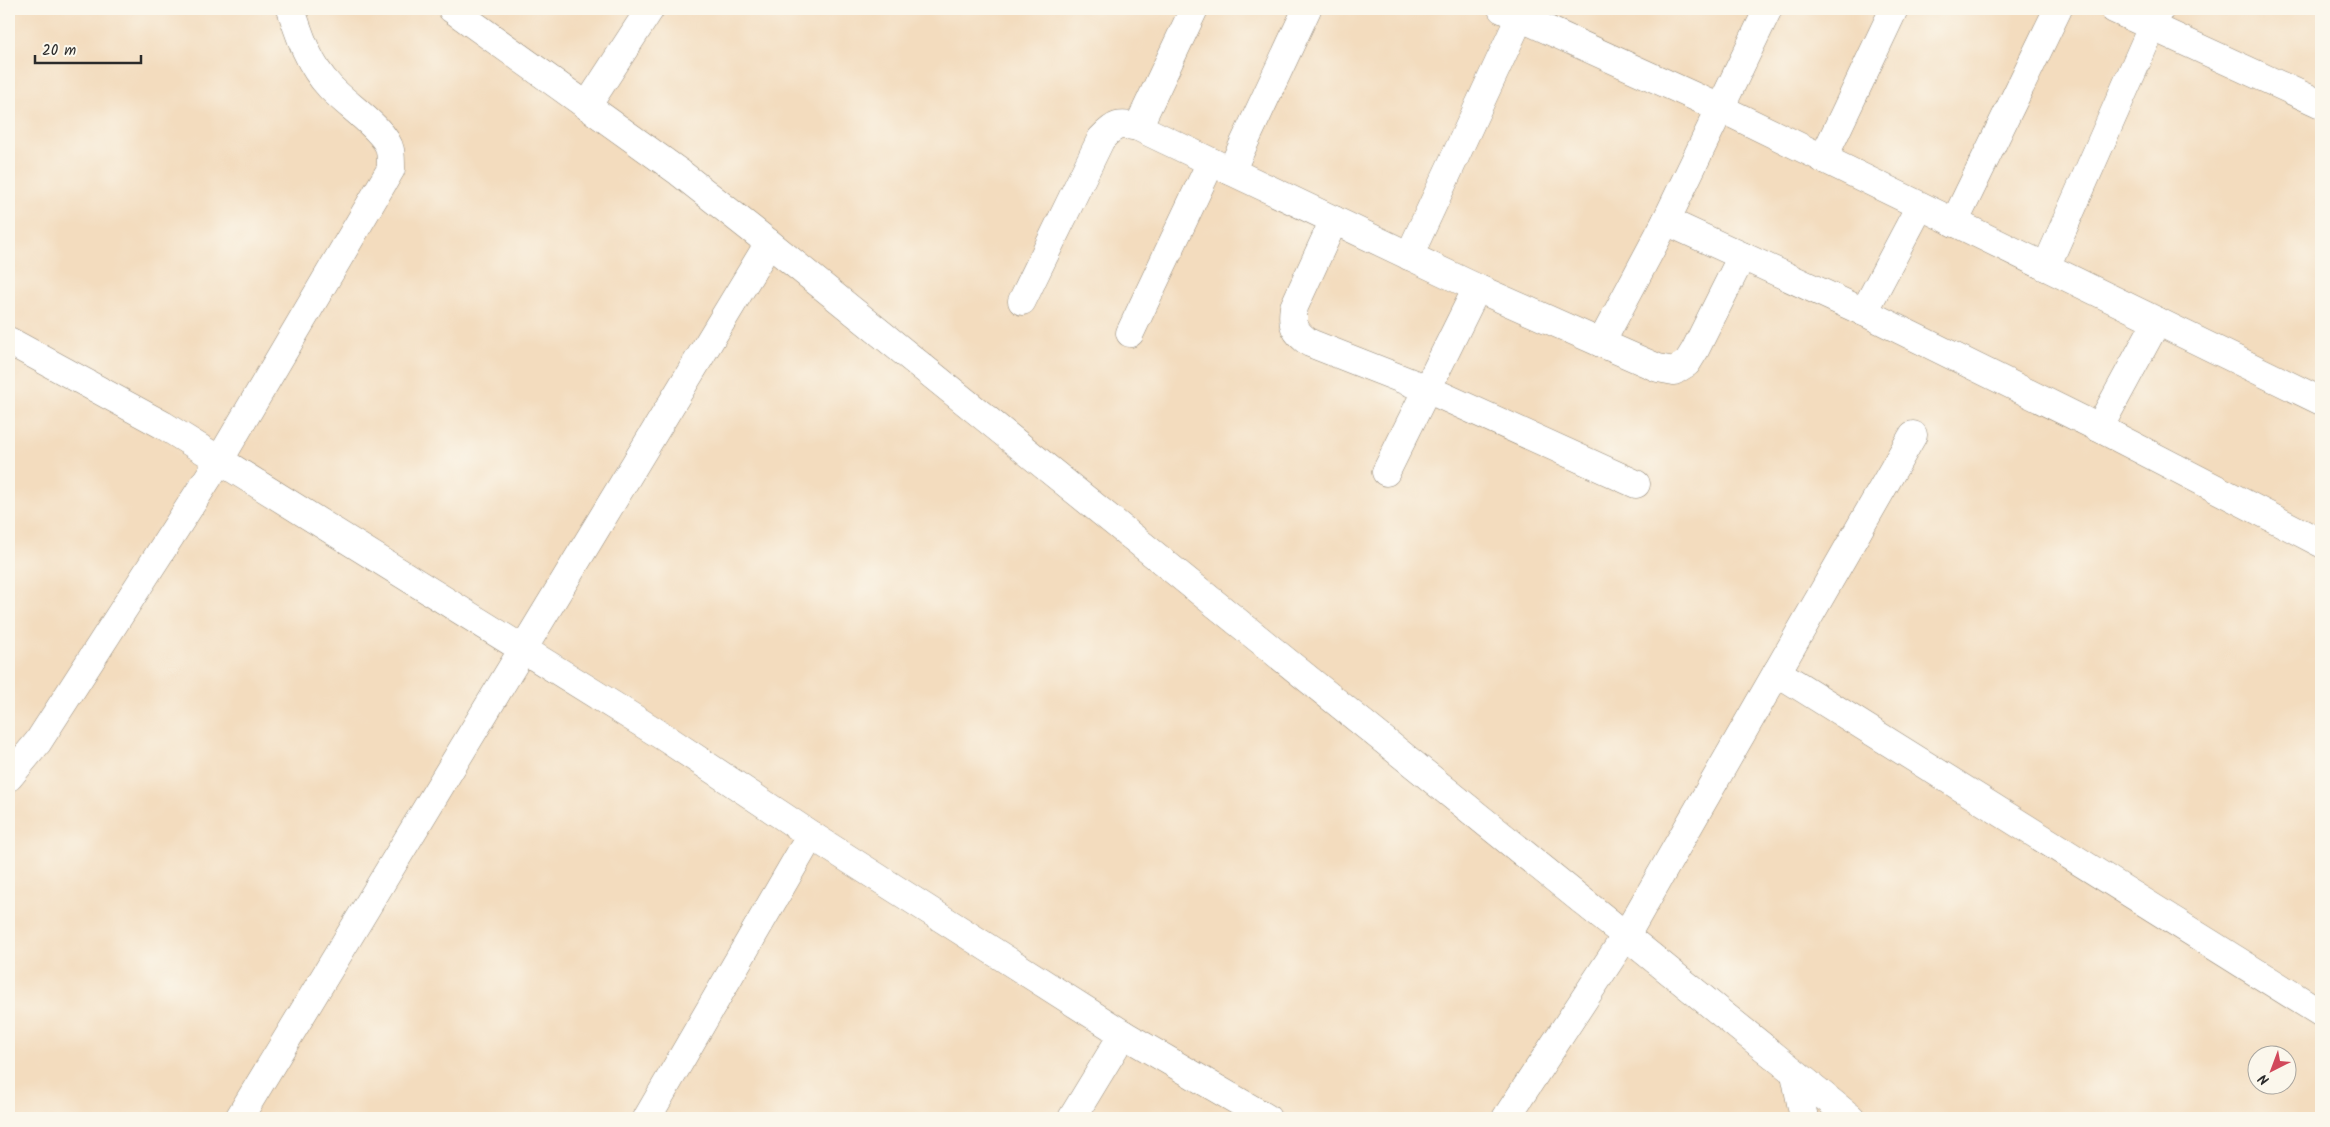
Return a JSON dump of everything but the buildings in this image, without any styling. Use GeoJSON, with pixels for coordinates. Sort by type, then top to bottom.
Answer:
{"type":"FeatureCollection","features":[{"type":"Feature","properties":{"kind":"street"},"geometry":{"type":"LineString","coordinates":[[9,777],[38,742],[219,461],[391,169],[390,148],[375,128],[329,87],[312,62],[300,40],[291,9]]}},
{"type":"Feature","properties":{"kind":"street"},"geometry":{"type":"LineString","coordinates":[[452,9],[679,172],[769,243],[1850,1118]]}},
{"type":"Feature","properties":{"kind":"street"},"geometry":{"type":"LineString","coordinates":[[587,106],[650,9]]}},
{"type":"Feature","properties":{"kind":"street"},"geometry":{"type":"LineString","coordinates":[[1138,127],[1194,9]]}},
{"type":"Feature","properties":{"kind":"street"},"geometry":{"type":"LineString","coordinates":[[1130,333],[1307,9]]}},
{"type":"Feature","properties":{"kind":"street"},"geometry":{"type":"LineString","coordinates":[[1601,343],[1666,221],[1768,9]]}},
{"type":"Feature","properties":{"kind":"street"},"geometry":{"type":"LineString","coordinates":[[1823,159],[1894,9]]}},
{"type":"Feature","properties":{"kind":"street"},"geometry":{"type":"LineString","coordinates":[[1954,223],[2058,9]]}},
{"type":"Feature","properties":{"kind":"street"},"geometry":{"type":"LineString","coordinates":[[2114,9],[2156,17],[2321,104]]}},
{"type":"Feature","properties":{"kind":"street"},"geometry":{"type":"LineString","coordinates":[[1410,256],[1511,13],[1720,108],[2321,401]]}},
{"type":"Feature","properties":{"kind":"street"},"geometry":{"type":"LineString","coordinates":[[2046,267],[2156,17]]}},
{"type":"Feature","properties":{"kind":"street"},"geometry":{"type":"LineString","coordinates":[[1022,301],[1101,139],[1110,130],[1121,124],[1138,127],[1477,288],[1658,368],[1674,371],[1687,363],[1742,256]]}},
{"type":"Feature","properties":{"kind":"street"},"geometry":{"type":"LineString","coordinates":[[1864,312],[1920,206]]}},
{"type":"Feature","properties":{"kind":"street"},"geometry":{"type":"LineString","coordinates":[[1334,220],[1294,307],[1291,322],[1297,334],[1310,342],[1427,389],[1636,484]]}},
{"type":"Feature","properties":{"kind":"street"},"geometry":{"type":"LineString","coordinates":[[1666,221],[1864,312],[2099,428],[2318,532]]}},
{"type":"Feature","properties":{"kind":"street"},"geometry":{"type":"LineString","coordinates":[[239,1118],[769,243]]}},
{"type":"Feature","properties":{"kind":"street"},"geometry":{"type":"LineString","coordinates":[[1386,472],[1477,288]]}},
{"type":"Feature","properties":{"kind":"street"},"geometry":{"type":"LineString","coordinates":[[2099,428],[2157,321]]}},
{"type":"Feature","properties":{"kind":"street"},"geometry":{"type":"LineString","coordinates":[[9,341],[163,425],[664,737],[811,836],[1123,1034],[1267,1118]]}},
{"type":"Feature","properties":{"kind":"street"},"geometry":{"type":"LineString","coordinates":[[1506,1118],[1625,937],[1913,435]]}},
{"type":"Feature","properties":{"kind":"street"},"geometry":{"type":"LineString","coordinates":[[1777,672],[2321,1013]]}},
{"type":"Feature","properties":{"kind":"street"},"geometry":{"type":"LineString","coordinates":[[647,1118],[811,836]]}},
{"type":"Feature","properties":{"kind":"street"},"geometry":{"type":"LineString","coordinates":[[1072,1118],[1123,1034]]}},
{"type":"Feature","properties":{"kind":"street"},"geometry":{"type":"LineString","coordinates":[[1795,1074],[1804,1118]]}}]}
